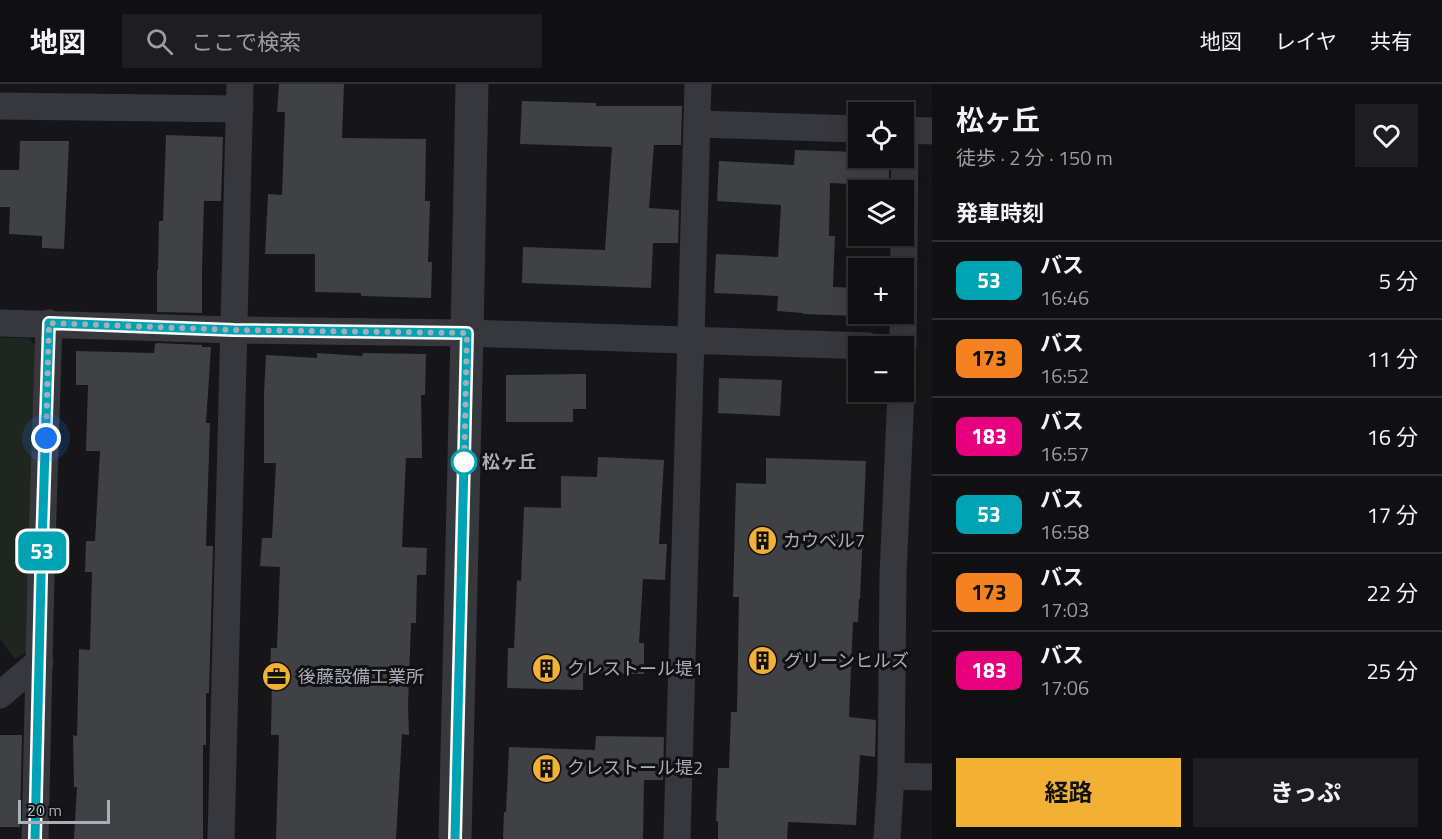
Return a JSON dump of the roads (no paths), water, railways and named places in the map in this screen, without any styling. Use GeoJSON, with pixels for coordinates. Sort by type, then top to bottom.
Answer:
{"type":"FeatureCollection","features":[{"type":"Feature","properties":{"kind":"street"},"geometry":{"type":"LineString","coordinates":[[455,839],[472,84]]}},
{"type":"Feature","properties":{"kind":"street"},"geometry":{"type":"LineString","coordinates":[[677,839],[698,84]]}},
{"type":"Feature","properties":{"kind":"street"},"geometry":{"type":"LineString","coordinates":[[0,106],[240,97],[221,839]]}},
{"type":"Feature","properties":{"kind":"street"},"geometry":{"type":"LineString","coordinates":[[697,124],[848,129]]}},
{"type":"Feature","properties":{"kind":"street"},"geometry":{"type":"LineString","coordinates":[[904,336],[912,168]]}},
{"type":"Feature","properties":{"kind":"street"},"geometry":{"type":"LineString","coordinates":[[0,322],[234,330],[467,333],[848,345]]}},
{"type":"Feature","properties":{"kind":"street"},"geometry":{"type":"LineString","coordinates":[[35,839],[49,323]]}},
{"type":"Feature","properties":{"kind":"street"},"geometry":{"type":"LineString","coordinates":[[887,839],[891,776],[893,575],[901,402]]}},
{"type":"Feature","properties":{"kind":"street"},"geometry":{"type":"LineString","coordinates":[[0,695],[40,661]]}},
{"type":"Feature","properties":{"kind":"street"},"geometry":{"type":"LineString","coordinates":[[891,776],[932,777]]}},
{"type":"Feature","properties":{"kind":"place","name":"松ヶ丘"},"geometry":{"type":"Point","coordinates":[464,462]}},
{"type":"Feature","properties":{"kind":"place","name":"カウベル7"},"geometry":{"type":"Point","coordinates":[762,541]}},
{"type":"Feature","properties":{"kind":"place","name":"グリーンヒルズ"},"geometry":{"type":"Point","coordinates":[763,661]}},
{"type":"Feature","properties":{"kind":"place","name":"クレストール堤1"},"geometry":{"type":"Point","coordinates":[546,669]}},
{"type":"Feature","properties":{"kind":"place","name":"後藤設備工業所"},"geometry":{"type":"Point","coordinates":[277,677]}},
{"type":"Feature","properties":{"kind":"place","name":"クレストール堤2"},"geometry":{"type":"Point","coordinates":[546,768]}}]}
